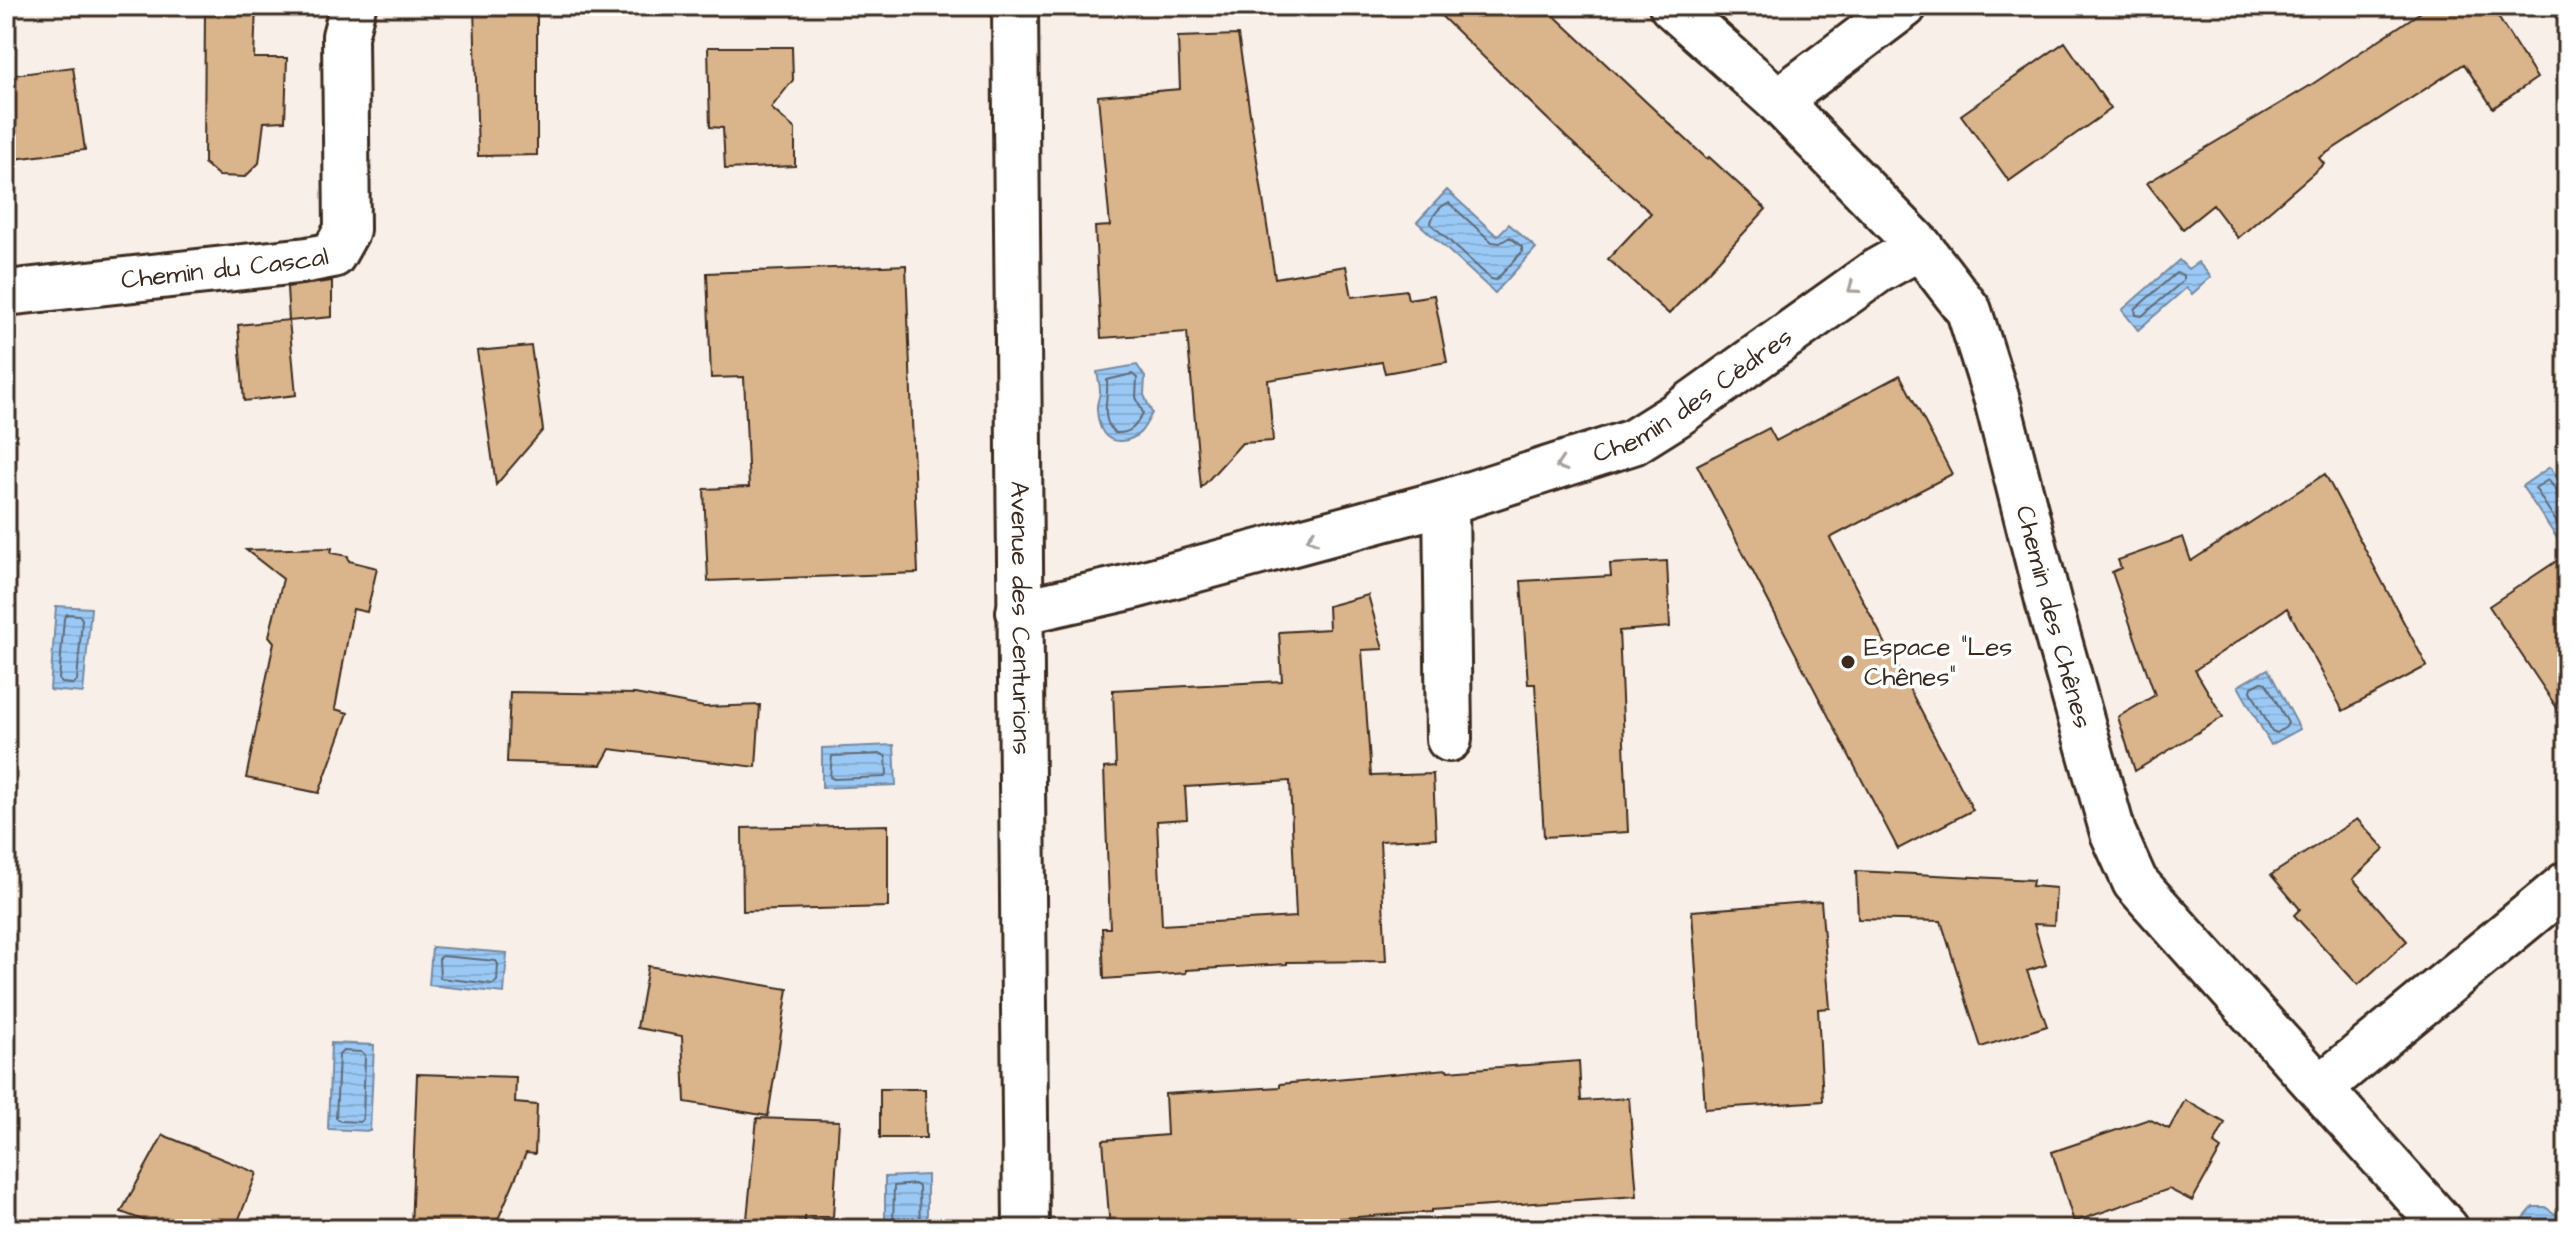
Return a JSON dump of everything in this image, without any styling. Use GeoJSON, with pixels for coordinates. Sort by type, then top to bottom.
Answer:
{"type":"FeatureCollection","features":[{"type":"Feature","properties":{"kind":"street","name":"Chemin du Cascal"},"geometry":{"type":"LineString","coordinates":[[6,293],[333,255],[347,230],[345,36],[353,6]]}},
{"type":"Feature","properties":{"kind":"street","name":"Avenue des Centurions"},"geometry":{"type":"LineString","coordinates":[[1015,6],[1026,1229]]}},
{"type":"Feature","properties":{"kind":"street","name":"Chemin des Chênes"},"geometry":{"type":"LineString","coordinates":[[1672,6],[1778,101],[1920,247],[1969,311],[1997,400],[2051,612],[2113,833],[2135,882],[2446,1229]]}},
{"type":"Feature","properties":{"kind":"street"},"geometry":{"type":"LineString","coordinates":[[1778,101],[1904,6]]}},
{"type":"Feature","properties":{"kind":"street","name":"Chemin des Cèdres"},"geometry":{"type":"LineString","coordinates":[[1019,612],[1130,587],[1446,502],[1633,442],[1676,415],[1877,271],[1920,247]]}},
{"type":"Feature","properties":{"kind":"street"},"geometry":{"type":"LineString","coordinates":[[1446,502],[1449,739]]}},
{"type":"Feature","properties":{"kind":"street"},"geometry":{"type":"LineString","coordinates":[[2320,1088],[2567,884]]}},
{"type":"Feature","properties":{"kind":"water"},"geometry":{"type":"Polygon","coordinates":[[[1447,190],[1497,236],[1509,224],[1536,248],[1495,293],[1417,222],[1447,190]]]}},
{"type":"Feature","properties":{"kind":"water"},"geometry":{"type":"Polygon","coordinates":[[[2179,260],[2188,269],[2198,262],[2211,277],[2192,294],[2186,288],[2138,330],[2122,310],[2179,260]]]}},
{"type":"Feature","properties":{"kind":"water"},"geometry":{"type":"Polygon","coordinates":[[[1137,365],[1145,377],[1144,395],[1152,413],[1137,435],[1115,441],[1106,436],[1099,421],[1097,372],[1137,365]]]}},
{"type":"Feature","properties":{"kind":"water"},"geometry":{"type":"Polygon","coordinates":[[[2550,467],[2567,491],[2567,553],[2522,486],[2550,467]]]}},
{"type":"Feature","properties":{"kind":"water"},"geometry":{"type":"Polygon","coordinates":[[[56,606],[91,608],[83,693],[50,690],[56,606]]]}},
{"type":"Feature","properties":{"kind":"water"},"geometry":{"type":"Polygon","coordinates":[[[2268,669],[2300,729],[2271,745],[2238,686],[2268,669]]]}},
{"type":"Feature","properties":{"kind":"water"},"geometry":{"type":"Polygon","coordinates":[[[894,745],[896,785],[822,788],[822,748],[894,745]]]}},
{"type":"Feature","properties":{"kind":"water"},"geometry":{"type":"Polygon","coordinates":[[[432,947],[507,953],[504,993],[429,985],[432,947]]]}},
{"type":"Feature","properties":{"kind":"water"},"geometry":{"type":"Polygon","coordinates":[[[331,1043],[374,1045],[370,1131],[328,1129],[331,1043]]]}},
{"type":"Feature","properties":{"kind":"water"},"geometry":{"type":"Polygon","coordinates":[[[927,1175],[927,1229],[885,1229],[885,1177],[927,1175]]]}},
{"type":"Feature","properties":{"kind":"water"},"geometry":{"type":"Polygon","coordinates":[[[2533,1207],[2545,1207],[2567,1222],[2567,1229],[2523,1229],[2523,1219],[2533,1207]]]}},
{"type":"Feature","properties":{"kind":"building"},"geometry":{"type":"Polygon","coordinates":[[[205,6],[256,6],[254,58],[287,58],[285,121],[264,122],[259,163],[245,177],[219,176],[204,163],[205,6]]]}},
{"type":"Feature","properties":{"kind":"building"},"geometry":{"type":"Polygon","coordinates":[[[474,6],[537,6],[537,155],[478,156],[474,6]]]}},
{"type":"Feature","properties":{"kind":"building"},"geometry":{"type":"Polygon","coordinates":[[[1431,6],[1544,6],[1707,159],[1709,157],[1766,209],[1669,314],[1608,259],[1651,213],[1566,137],[1431,6]]]}},
{"type":"Feature","properties":{"kind":"building"},"geometry":{"type":"Polygon","coordinates":[[[2430,6],[2491,6],[2537,78],[2493,108],[2464,64],[2319,158],[2324,164],[2238,238],[2213,205],[2183,229],[2147,183],[2311,85],[2430,6]]]}},
{"type":"Feature","properties":{"kind":"building"},"geometry":{"type":"Polygon","coordinates":[[[1238,35],[1275,278],[1346,266],[1352,297],[1406,290],[1408,299],[1434,295],[1447,362],[1385,373],[1382,362],[1268,380],[1273,441],[1242,443],[1201,488],[1187,332],[1101,338],[1095,227],[1110,226],[1098,96],[1180,89],[1178,37],[1238,35]]]}},
{"type":"Feature","properties":{"kind":"building"},"geometry":{"type":"Polygon","coordinates":[[[2065,42],[2111,109],[2009,181],[1961,115],[2065,42]]]}},
{"type":"Feature","properties":{"kind":"building"},"geometry":{"type":"Polygon","coordinates":[[[708,47],[792,47],[793,80],[771,108],[795,129],[795,166],[725,169],[723,128],[710,127],[708,47]]]}},
{"type":"Feature","properties":{"kind":"building"},"geometry":{"type":"Polygon","coordinates":[[[73,67],[85,150],[6,160],[6,76],[73,67]]]}},
{"type":"Feature","properties":{"kind":"building"},"geometry":{"type":"Polygon","coordinates":[[[906,265],[918,573],[708,581],[704,489],[749,487],[744,377],[711,378],[707,273],[906,265]]]}},
{"type":"Feature","properties":{"kind":"building"},"geometry":{"type":"Polygon","coordinates":[[[332,281],[332,317],[289,321],[287,287],[332,281]]]}},
{"type":"Feature","properties":{"kind":"building"},"geometry":{"type":"Polygon","coordinates":[[[289,320],[296,395],[244,401],[238,325],[289,320]]]}},
{"type":"Feature","properties":{"kind":"building"},"geometry":{"type":"Polygon","coordinates":[[[531,346],[543,430],[496,485],[477,351],[531,346]]]}},
{"type":"Feature","properties":{"kind":"building","name":"Espace \"Les Chênes\""},"geometry":{"type":"Polygon","coordinates":[[[1900,375],[1952,474],[1830,538],[1973,810],[1898,849],[1697,465],[1769,428],[1776,441],[1900,375]]]}},
{"type":"Feature","properties":{"kind":"building"},"geometry":{"type":"Polygon","coordinates":[[[2325,474],[2427,666],[2343,711],[2287,608],[2195,670],[2223,717],[2135,771],[2118,717],[2155,695],[2112,572],[2121,568],[2118,560],[2183,537],[2191,561],[2325,474]]]}},
{"type":"Feature","properties":{"kind":"building"},"geometry":{"type":"Polygon","coordinates":[[[332,548],[331,553],[348,556],[349,561],[377,568],[367,612],[353,609],[335,709],[348,713],[319,793],[246,778],[274,642],[269,636],[283,579],[246,550],[332,548]]]}},
{"type":"Feature","properties":{"kind":"building"},"geometry":{"type":"Polygon","coordinates":[[[2567,554],[2567,723],[2489,606],[2567,554]]]}},
{"type":"Feature","properties":{"kind":"building"},"geometry":{"type":"Polygon","coordinates":[[[1667,561],[1670,627],[1619,631],[1628,832],[1544,837],[1535,684],[1528,684],[1521,581],[1611,576],[1610,564],[1667,561]]]}},
{"type":"Feature","properties":{"kind":"building"},"geometry":{"type":"Polygon","coordinates":[[[1368,595],[1383,649],[1362,650],[1371,776],[1433,774],[1436,838],[1380,841],[1386,961],[1287,962],[1104,979],[1102,928],[1110,928],[1104,768],[1116,767],[1113,690],[1282,681],[1279,632],[1329,629],[1328,606],[1368,595]],[[1290,781],[1185,787],[1187,819],[1157,821],[1162,925],[1296,917],[1290,781]]]}},
{"type":"Feature","properties":{"kind":"building"},"geometry":{"type":"Polygon","coordinates":[[[510,692],[635,694],[704,707],[760,705],[756,767],[610,749],[601,765],[507,762],[510,692]]]}},
{"type":"Feature","properties":{"kind":"building"},"geometry":{"type":"Polygon","coordinates":[[[2357,819],[2385,849],[2353,879],[2407,941],[2358,985],[2294,915],[2300,909],[2271,875],[2357,819]]]}},
{"type":"Feature","properties":{"kind":"building"},"geometry":{"type":"Polygon","coordinates":[[[888,825],[888,907],[743,911],[742,828],[888,825]]]}},
{"type":"Feature","properties":{"kind":"building"},"geometry":{"type":"Polygon","coordinates":[[[1856,871],[2033,880],[2032,886],[2056,888],[2054,925],[2034,924],[2046,965],[2027,971],[2047,1026],[1981,1047],[1941,921],[1858,919],[1856,871]]]}},
{"type":"Feature","properties":{"kind":"building"},"geometry":{"type":"Polygon","coordinates":[[[1821,901],[1830,1008],[1818,1009],[1823,1101],[1705,1109],[1692,911],[1821,901]]]}},
{"type":"Feature","properties":{"kind":"building"},"geometry":{"type":"Polygon","coordinates":[[[648,966],[788,989],[768,1116],[685,1102],[682,1036],[637,1028],[648,966]]]}},
{"type":"Feature","properties":{"kind":"building"},"geometry":{"type":"Polygon","coordinates":[[[1579,1061],[1581,1101],[1629,1098],[1637,1196],[1254,1226],[1110,1229],[1103,1140],[1167,1135],[1165,1094],[1280,1087],[1280,1084],[1447,1069],[1579,1061]]]}},
{"type":"Feature","properties":{"kind":"building"},"geometry":{"type":"Polygon","coordinates":[[[417,1074],[516,1077],[515,1103],[537,1105],[535,1154],[526,1153],[494,1229],[411,1229],[417,1074]]]}},
{"type":"Feature","properties":{"kind":"building"},"geometry":{"type":"Polygon","coordinates":[[[880,1089],[925,1089],[926,1138],[880,1138],[880,1089]]]}},
{"type":"Feature","properties":{"kind":"building"},"geometry":{"type":"Polygon","coordinates":[[[2185,1100],[2225,1123],[2214,1144],[2221,1149],[2192,1201],[2169,1189],[2074,1222],[2052,1152],[2149,1119],[2169,1129],[2185,1100]]]}},
{"type":"Feature","properties":{"kind":"building"},"geometry":{"type":"Polygon","coordinates":[[[757,1118],[839,1121],[833,1217],[805,1217],[805,1229],[746,1229],[757,1118]]]}},
{"type":"Feature","properties":{"kind":"building"},"geometry":{"type":"Polygon","coordinates":[[[163,1135],[257,1173],[235,1229],[167,1229],[121,1212],[163,1135]]]}},
{"type":"Feature","properties":{"kind":"place","name":"Espace \"Les Chênes\""},"geometry":{"type":"Point","coordinates":[1848,662]}}]}
